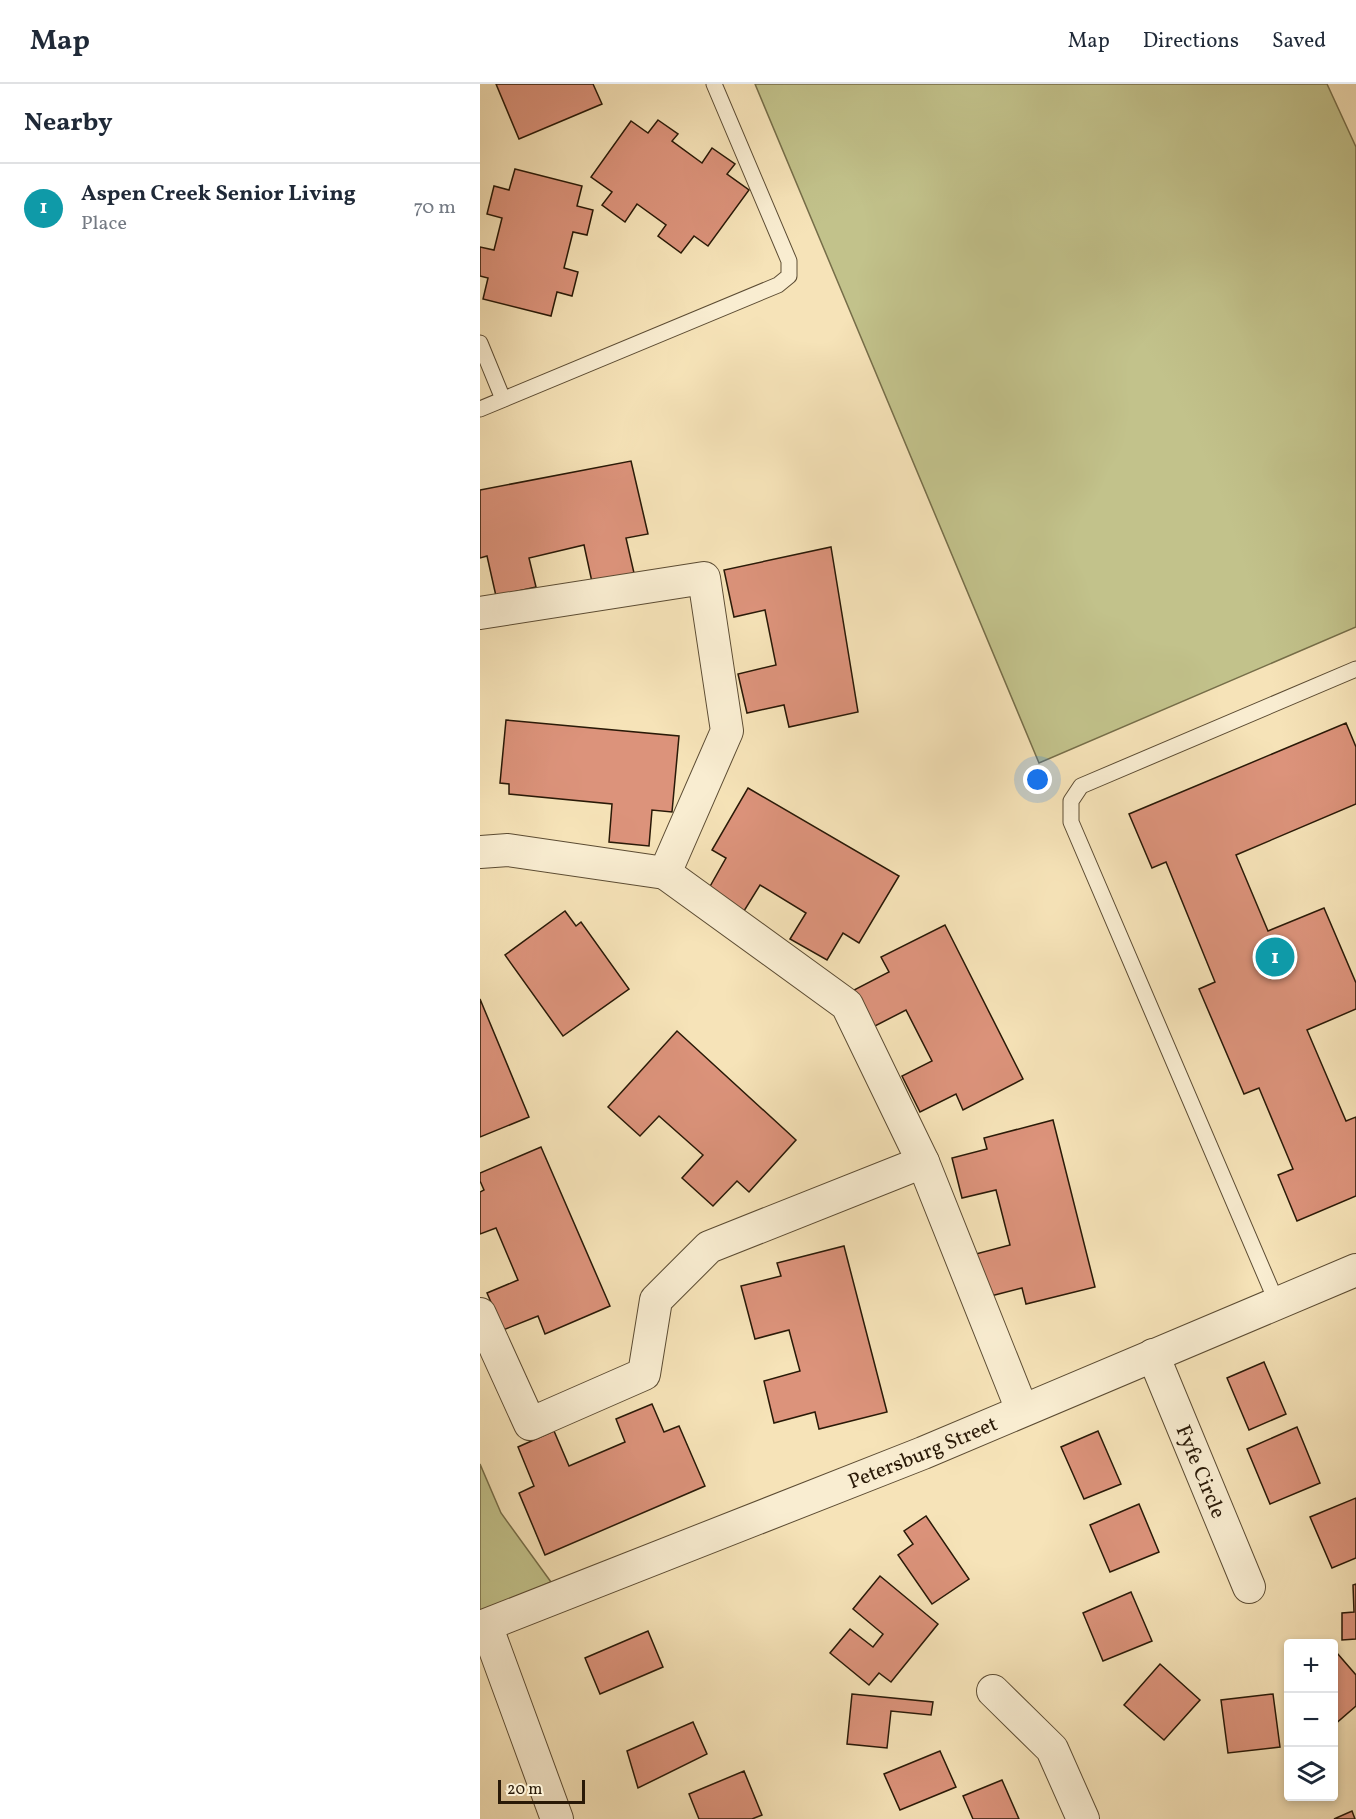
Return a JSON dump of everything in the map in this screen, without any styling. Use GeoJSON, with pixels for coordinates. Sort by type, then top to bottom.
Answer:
{"type":"FeatureCollection","features":[{"type":"Feature","properties":{"kind":"street"},"geometry":{"type":"LineString","coordinates":[[480,613],[704,578],[727,731],[665,873]]}},
{"type":"Feature","properties":{"kind":"street"},"geometry":{"type":"LineString","coordinates":[[480,852],[508,850],[665,873],[847,1005],[923,1162],[1022,1410]]}},
{"type":"Feature","properties":{"kind":"street"},"geometry":{"type":"LineString","coordinates":[[480,1314],[530,1424],[644,1374],[656,1300],[709,1247],[923,1162]]}},
{"type":"Feature","properties":{"kind":"street","name":"Petersburg Street"},"geometry":{"type":"LineString","coordinates":[[557,1819],[486,1626],[912,1457],[1356,1270]]}},
{"type":"Feature","properties":{"kind":"street","name":"Fyfe Circle"},"geometry":{"type":"LineString","coordinates":[[1153,1355],[1249,1587]]}},
{"type":"Feature","properties":{"kind":"street"},"geometry":{"type":"LineString","coordinates":[[993,1691],[1052,1749],[1083,1819]]}},
{"type":"Feature","properties":{"kind":"lane"},"geometry":{"type":"LineString","coordinates":[[480,409],[778,285],[789,276],[789,261],[714,84]]}},
{"type":"Feature","properties":{"kind":"lane"},"geometry":{"type":"LineString","coordinates":[[480,343],[504,399]]}},
{"type":"Feature","properties":{"kind":"lane"},"geometry":{"type":"LineString","coordinates":[[1277,1303],[1071,822],[1071,801],[1081,786],[1356,669]]}},
{"type":"Feature","properties":{"kind":"green space"},"geometry":{"type":"Polygon","coordinates":[[[755,84],[1327,84],[1356,147],[1356,627],[1039,763],[755,84]]]}},
{"type":"Feature","properties":{"kind":"green space"},"geometry":{"type":"Polygon","coordinates":[[[480,1464],[501,1513],[551,1582],[480,1613],[480,1464]]]}},
{"type":"Feature","properties":{"kind":"building"},"geometry":{"type":"Polygon","coordinates":[[[496,84],[593,84],[602,104],[519,139],[496,84]]]}},
{"type":"Feature","properties":{"kind":"building"},"geometry":{"type":"Polygon","coordinates":[[[658,120],[678,134],[672,141],[702,163],[712,148],[735,164],[727,174],[749,190],[708,246],[694,236],[681,253],[658,236],[666,225],[637,204],[625,222],[602,205],[612,192],[591,177],[631,121],[648,133],[658,120]]]}},
{"type":"Feature","properties":{"kind":"building"},"geometry":{"type":"Polygon","coordinates":[[[515,169],[582,186],[577,206],[593,210],[587,235],[573,232],[564,268],[578,272],[572,296],[557,292],[551,316],[483,299],[488,278],[480,276],[480,247],[494,250],[502,218],[487,214],[494,186],[509,190],[515,169]]]}},
{"type":"Feature","properties":{"kind":"building"},"geometry":{"type":"Polygon","coordinates":[[[631,461],[648,534],[626,538],[634,573],[592,582],[584,545],[529,558],[536,587],[496,596],[487,556],[480,558],[480,490],[631,461]]]}},
{"type":"Feature","properties":{"kind":"building"},"geometry":{"type":"Polygon","coordinates":[[[831,547],[858,712],[789,727],[784,705],[747,713],[738,674],[776,665],[765,610],[734,617],[724,570],[831,547]]]}},
{"type":"Feature","properties":{"kind":"building"},"geometry":{"type":"Polygon","coordinates":[[[506,720],[679,736],[672,812],[652,810],[649,846],[609,842],[612,804],[509,794],[509,784],[500,783],[506,720]]]}},
{"type":"Feature","properties":{"kind":"building"},"geometry":{"type":"Polygon","coordinates":[[[1346,723],[1356,747],[1356,804],[1236,855],[1268,931],[1324,908],[1356,983],[1356,1009],[1307,1030],[1346,1121],[1356,1117],[1356,1196],[1297,1221],[1278,1175],[1293,1169],[1259,1088],[1244,1094],[1199,989],[1215,982],[1166,862],[1152,868],[1129,814],[1346,723]]]}},
{"type":"Feature","properties":{"kind":"building"},"geometry":{"type":"Polygon","coordinates":[[[748,788],[899,876],[859,943],[843,933],[827,960],[790,939],[806,913],[760,885],[744,911],[708,890],[726,858],[712,850],[748,788]]]}},
{"type":"Feature","properties":{"kind":"building"},"geometry":{"type":"Polygon","coordinates":[[[565,911],[576,926],[581,922],[629,989],[563,1036],[505,955],[565,911]]]}},
{"type":"Feature","properties":{"kind":"building"},"geometry":{"type":"Polygon","coordinates":[[[945,925],[1023,1079],[963,1110],[956,1094],[920,1112],[902,1076],[932,1061],[906,1010],[873,1027],[854,990],[889,972],[881,957],[945,925]]]}},
{"type":"Feature","properties":{"kind":"building"},"geometry":{"type":"Polygon","coordinates":[[[480,999],[529,1117],[480,1137],[480,999]]]}},
{"type":"Feature","properties":{"kind":"building"},"geometry":{"type":"Polygon","coordinates":[[[677,1031],[796,1140],[749,1192],[737,1181],[713,1206],[682,1178],[703,1155],[659,1116],[640,1136],[608,1107],[677,1031]]]}},
{"type":"Feature","properties":{"kind":"building"},"geometry":{"type":"Polygon","coordinates":[[[1053,1120],[1095,1287],[1026,1304],[1022,1288],[983,1298],[972,1255],[1010,1245],[996,1190],[962,1198],[952,1158],[987,1149],[984,1138],[1053,1120]]]}},
{"type":"Feature","properties":{"kind":"building"},"geometry":{"type":"Polygon","coordinates":[[[541,1147],[610,1306],[545,1334],[538,1316],[503,1330],[487,1293],[518,1280],[496,1228],[480,1234],[480,1192],[484,1190],[480,1181],[480,1173],[541,1147]]]}},
{"type":"Feature","properties":{"kind":"building"},"geometry":{"type":"Polygon","coordinates":[[[844,1246],[887,1412],[819,1429],[815,1412],[774,1423],[764,1381],[800,1371],[789,1330],[755,1339],[741,1286],[781,1276],[777,1263],[844,1246]]]}},
{"type":"Feature","properties":{"kind":"building"},"geometry":{"type":"Polygon","coordinates":[[[1264,1362],[1286,1414],[1249,1430],[1227,1378],[1264,1362]]]}},
{"type":"Feature","properties":{"kind":"building"},"geometry":{"type":"Polygon","coordinates":[[[652,1404],[664,1432],[679,1426],[705,1486],[545,1555],[519,1493],[534,1486],[518,1447],[554,1431],[569,1466],[625,1442],[616,1419],[652,1404]]]}},
{"type":"Feature","properties":{"kind":"building"},"geometry":{"type":"Polygon","coordinates":[[[1297,1427],[1320,1483],[1270,1504],[1247,1449],[1297,1427]]]}},
{"type":"Feature","properties":{"kind":"building"},"geometry":{"type":"Polygon","coordinates":[[[1098,1431],[1121,1484],[1084,1499],[1061,1447],[1098,1431]]]}},
{"type":"Feature","properties":{"kind":"building"},"geometry":{"type":"Polygon","coordinates":[[[1356,1498],[1356,1558],[1332,1568],[1310,1517],[1356,1498]]]}},
{"type":"Feature","properties":{"kind":"building"},"geometry":{"type":"Polygon","coordinates":[[[1139,1504],[1159,1552],[1110,1572],[1090,1525],[1139,1504]]]}},
{"type":"Feature","properties":{"kind":"building"},"geometry":{"type":"Polygon","coordinates":[[[926,1516],[969,1579],[932,1604],[898,1555],[913,1544],[904,1531],[926,1516]]]}},
{"type":"Feature","properties":{"kind":"building"},"geometry":{"type":"Polygon","coordinates":[[[880,1576],[938,1624],[891,1682],[879,1673],[869,1685],[830,1653],[850,1629],[873,1647],[883,1634],[853,1609],[880,1576]]]}},
{"type":"Feature","properties":{"kind":"building"},"geometry":{"type":"Polygon","coordinates":[[[1356,1584],[1356,1639],[1342,1640],[1342,1613],[1354,1612],[1353,1585],[1356,1584]]]}},
{"type":"Feature","properties":{"kind":"building"},"geometry":{"type":"Polygon","coordinates":[[[1131,1592],[1152,1641],[1103,1661],[1083,1613],[1131,1592]]]}},
{"type":"Feature","properties":{"kind":"building"},"geometry":{"type":"Polygon","coordinates":[[[648,1631],[663,1667],[600,1694],[585,1658],[648,1631]]]}},
{"type":"Feature","properties":{"kind":"building"},"geometry":{"type":"Polygon","coordinates":[[[1338,1654],[1356,1675],[1356,1706],[1338,1722],[1338,1654]]]}},
{"type":"Feature","properties":{"kind":"building"},"geometry":{"type":"Polygon","coordinates":[[[1160,1664],[1200,1700],[1164,1740],[1124,1705],[1160,1664]]]}},
{"type":"Feature","properties":{"kind":"building"},"geometry":{"type":"Polygon","coordinates":[[[852,1694],[933,1702],[931,1715],[891,1711],[887,1748],[847,1744],[852,1694]]]}},
{"type":"Feature","properties":{"kind":"building"},"geometry":{"type":"Polygon","coordinates":[[[1273,1694],[1280,1747],[1228,1753],[1221,1700],[1273,1694]]]}},
{"type":"Feature","properties":{"kind":"building"},"geometry":{"type":"Polygon","coordinates":[[[693,1722],[707,1754],[638,1788],[627,1751],[693,1722]]]}},
{"type":"Feature","properties":{"kind":"building"},"geometry":{"type":"Polygon","coordinates":[[[940,1751],[956,1787],[900,1810],[884,1774],[940,1751]]]}},
{"type":"Feature","properties":{"kind":"building"},"geometry":{"type":"Polygon","coordinates":[[[744,1771],[762,1815],[752,1819],[699,1819],[689,1794],[744,1771]]]}},
{"type":"Feature","properties":{"kind":"building"},"geometry":{"type":"Polygon","coordinates":[[[1002,1780],[1019,1819],[973,1819],[963,1796],[1002,1780]]]}},
{"type":"Feature","properties":{"kind":"building"},"geometry":{"type":"Polygon","coordinates":[[[1352,1811],[1355,1819],[1334,1819],[1352,1811]]]}},
{"type":"Feature","properties":{"kind":"place","name":"Aspen Creek Senior Living"},"geometry":{"type":"Point","coordinates":[1275,957]}}]}
